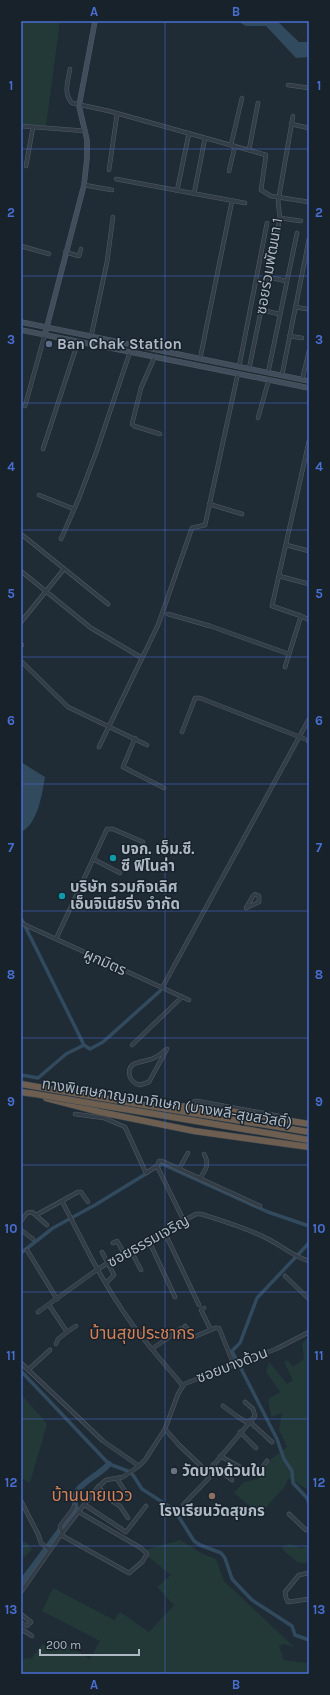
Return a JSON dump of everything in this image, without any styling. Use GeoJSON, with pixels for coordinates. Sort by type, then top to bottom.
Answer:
{"type":"FeatureCollection","features":[{"type":"Feature","properties":{"kind":"highway","name":"ทางพิเศษกาญจนาภิเษก (บางพลี-สุขสวัสดิ์)"},"geometry":{"type":"LineString","coordinates":[[21,1084],[309,1132]]}},
{"type":"Feature","properties":{"kind":"highway","name":"ทางพิเศษกาญจนาภิเษก (บางพลี-สุขสวัสดิ์)"},"geometry":{"type":"LineString","coordinates":[[21,1092],[309,1141]]}},
{"type":"Feature","properties":{"kind":"highway"},"geometry":{"type":"LineString","coordinates":[[29,1093],[87,1109],[194,1132],[309,1147]]}},
{"type":"Feature","properties":{"kind":"highway"},"geometry":{"type":"LineString","coordinates":[[125,1102],[235,1112],[309,1123]]}},
{"type":"Feature","properties":{"kind":"highway"},"geometry":{"type":"LineString","coordinates":[[281,1143],[309,1151]]}},
{"type":"Feature","properties":{"kind":"main road"},"geometry":{"type":"LineString","coordinates":[[45,334],[65,252],[84,185],[87,158],[86,131],[79,106],[95,21]]}},
{"type":"Feature","properties":{"kind":"main road"},"geometry":{"type":"LineString","coordinates":[[21,322],[309,381]]}},
{"type":"Feature","properties":{"kind":"main road"},"geometry":{"type":"LineString","coordinates":[[21,330],[45,334],[77,344],[155,356],[309,388]]}},
{"type":"Feature","properties":{"kind":"main road"},"geometry":{"type":"LineString","coordinates":[[130,352],[131,345]]}},
{"type":"Feature","properties":{"kind":"main road"},"geometry":{"type":"LineString","coordinates":[[191,364],[192,357]]}},
{"type":"Feature","properties":{"kind":"main road"},"geometry":{"type":"LineString","coordinates":[[240,373],[244,368]]}},
{"type":"Feature","properties":{"kind":"street"},"geometry":{"type":"LineString","coordinates":[[70,69],[67,96],[72,103],[266,155],[260,188],[264,192],[280,198],[309,202]]}},
{"type":"Feature","properties":{"kind":"street"},"geometry":{"type":"LineString","coordinates":[[288,85],[309,88]]}},
{"type":"Feature","properties":{"kind":"street"},"geometry":{"type":"LineString","coordinates":[[229,171],[242,98]]}},
{"type":"Feature","properties":{"kind":"street"},"geometry":{"type":"LineString","coordinates":[[249,150],[258,103]]}},
{"type":"Feature","properties":{"kind":"street"},"geometry":{"type":"LineString","coordinates":[[109,170],[117,114]]}},
{"type":"Feature","properties":{"kind":"street","name":"ซอยร่วมพัฒนา 1"},"geometry":{"type":"LineString","coordinates":[[244,368],[262,310],[280,218],[278,206],[293,116]]}},
{"type":"Feature","properties":{"kind":"street"},"geometry":{"type":"LineString","coordinates":[[291,124],[309,128]]}},
{"type":"Feature","properties":{"kind":"street"},"geometry":{"type":"LineString","coordinates":[[21,126],[86,131]]}},
{"type":"Feature","properties":{"kind":"street"},"geometry":{"type":"LineString","coordinates":[[26,166],[33,127]]}},
{"type":"Feature","properties":{"kind":"street"},"geometry":{"type":"LineString","coordinates":[[177,191],[188,133]]}},
{"type":"Feature","properties":{"kind":"street"},"geometry":{"type":"LineString","coordinates":[[194,194],[205,138]]}},
{"type":"Feature","properties":{"kind":"street"},"geometry":{"type":"LineString","coordinates":[[116,179],[232,202],[244,203]]}},
{"type":"Feature","properties":{"kind":"street"},"geometry":{"type":"LineString","coordinates":[[84,185],[112,190]]}},
{"type":"Feature","properties":{"kind":"street"},"geometry":{"type":"LineString","coordinates":[[200,359],[232,202]]}},
{"type":"Feature","properties":{"kind":"street"},"geometry":{"type":"LineString","coordinates":[[91,337],[105,268],[113,217]]}},
{"type":"Feature","properties":{"kind":"street"},"geometry":{"type":"LineString","coordinates":[[280,218],[301,221]]}},
{"type":"Feature","properties":{"kind":"street"},"geometry":{"type":"LineString","coordinates":[[244,368],[267,223]]}},
{"type":"Feature","properties":{"kind":"street"},"geometry":{"type":"LineString","coordinates":[[268,373],[296,233]]}},
{"type":"Feature","properties":{"kind":"street"},"geometry":{"type":"LineString","coordinates":[[282,375],[309,239]]}},
{"type":"Feature","properties":{"kind":"street"},"geometry":{"type":"LineString","coordinates":[[21,246],[49,254]]}},
{"type":"Feature","properties":{"kind":"street"},"geometry":{"type":"LineString","coordinates":[[65,252],[78,256],[81,248]]}},
{"type":"Feature","properties":{"kind":"street"},"geometry":{"type":"LineString","coordinates":[[268,277],[286,281]]}},
{"type":"Feature","properties":{"kind":"street"},"geometry":{"type":"LineString","coordinates":[[295,307],[307,309]]}},
{"type":"Feature","properties":{"kind":"street"},"geometry":{"type":"LineString","coordinates":[[262,310],[280,314]]}},
{"type":"Feature","properties":{"kind":"street"},"geometry":{"type":"LineString","coordinates":[[25,406],[45,334]]}},
{"type":"Feature","properties":{"kind":"street"},"geometry":{"type":"LineString","coordinates":[[289,336],[302,338]]}},
{"type":"Feature","properties":{"kind":"street"},"geometry":{"type":"LineString","coordinates":[[43,449],[77,344]]}},
{"type":"Feature","properties":{"kind":"street"},"geometry":{"type":"LineString","coordinates":[[302,380],[309,351]]}},
{"type":"Feature","properties":{"kind":"street"},"geometry":{"type":"LineString","coordinates":[[61,539],[97,450],[130,352]]}},
{"type":"Feature","properties":{"kind":"street"},"geometry":{"type":"LineString","coordinates":[[155,356],[141,388],[132,424],[134,426],[160,434]]}},
{"type":"Feature","properties":{"kind":"street"},"geometry":{"type":"LineString","coordinates":[[99,747],[165,607],[192,528],[205,525],[240,373]]}},
{"type":"Feature","properties":{"kind":"street"},"geometry":{"type":"LineString","coordinates":[[258,418],[269,379]]}},
{"type":"Feature","properties":{"kind":"street"},"geometry":{"type":"LineString","coordinates":[[309,441],[272,606],[309,620]]}},
{"type":"Feature","properties":{"kind":"street"},"geometry":{"type":"LineString","coordinates":[[39,495],[74,509]]}},
{"type":"Feature","properties":{"kind":"street"},"geometry":{"type":"LineString","coordinates":[[209,504],[242,514]]}},
{"type":"Feature","properties":{"kind":"street"},"geometry":{"type":"LineString","coordinates":[[21,534],[108,604]]}},
{"type":"Feature","properties":{"kind":"street"},"geometry":{"type":"LineString","coordinates":[[286,545],[309,551]]}},
{"type":"Feature","properties":{"kind":"street"},"geometry":{"type":"LineString","coordinates":[[21,622],[64,569]]}},
{"type":"Feature","properties":{"kind":"street"},"geometry":{"type":"LineString","coordinates":[[21,572],[91,628],[119,646],[142,658]]}},
{"type":"Feature","properties":{"kind":"street"},"geometry":{"type":"LineString","coordinates":[[279,576],[308,584],[309,578]]}},
{"type":"Feature","properties":{"kind":"street"},"geometry":{"type":"LineString","coordinates":[[168,614],[210,626],[288,654]]}},
{"type":"Feature","properties":{"kind":"street"},"geometry":{"type":"LineString","coordinates":[[285,667],[301,616]]}},
{"type":"Feature","properties":{"kind":"street"},"geometry":{"type":"LineString","coordinates":[[21,661],[64,704],[147,745]]}},
{"type":"Feature","properties":{"kind":"street"},"geometry":{"type":"LineString","coordinates":[[182,732],[195,698],[200,698],[307,740]]}},
{"type":"Feature","properties":{"kind":"street"},"geometry":{"type":"LineString","coordinates":[[162,988],[309,720]]}},
{"type":"Feature","properties":{"kind":"street"},"geometry":{"type":"LineString","coordinates":[[135,738],[123,767],[164,788]]}},
{"type":"Feature","properties":{"kind":"street"},"geometry":{"type":"LineString","coordinates":[[56,939],[108,828],[143,842]]}},
{"type":"Feature","properties":{"kind":"street"},"geometry":{"type":"LineString","coordinates":[[93,859],[120,873]]}},
{"type":"Feature","properties":{"kind":"street","name":"ผูกมิตร"},"geometry":{"type":"LineString","coordinates":[[22,924],[189,1000]]}},
{"type":"Feature","properties":{"kind":"street"},"geometry":{"type":"LineString","coordinates":[[132,1045],[182,997]]}},
{"type":"Feature","properties":{"kind":"street"},"geometry":{"type":"LineString","coordinates":[[167,1049],[149,1082],[140,1086],[130,1078],[129,1071],[134,1064],[154,1058],[167,1049]]}},
{"type":"Feature","properties":{"kind":"street"},"geometry":{"type":"LineString","coordinates":[[309,1123],[197,1101],[193,1102],[190,1107],[190,1116],[192,1118],[309,1141]]}},
{"type":"Feature","properties":{"kind":"street"},"geometry":{"type":"LineString","coordinates":[[75,1114],[104,1118],[122,1125],[125,1127],[132,1140],[146,1173],[158,1167]]}},
{"type":"Feature","properties":{"kind":"street"},"geometry":{"type":"LineString","coordinates":[[179,1168],[188,1153]]}},
{"type":"Feature","properties":{"kind":"street"},"geometry":{"type":"LineString","coordinates":[[200,1178],[208,1165],[208,1160],[204,1154]]}},
{"type":"Feature","properties":{"kind":"street"},"geometry":{"type":"LineString","coordinates":[[184,1221],[158,1167],[159,1161],[179,1168],[260,1206]]}},
{"type":"Feature","properties":{"kind":"street"},"geometry":{"type":"LineString","coordinates":[[36,1215],[78,1192],[81,1192],[88,1202]]}},
{"type":"Feature","properties":{"kind":"street"},"geometry":{"type":"LineString","coordinates":[[62,1200],[98,1269],[130,1322],[183,1386]]}},
{"type":"Feature","properties":{"kind":"street"},"geometry":{"type":"LineString","coordinates":[[21,1221],[28,1212],[32,1212],[47,1225]]}},
{"type":"Feature","properties":{"kind":"street","name":"ซอยธรรมเจริญ"},"geometry":{"type":"LineString","coordinates":[[38,1312],[98,1269],[130,1249],[196,1214],[204,1215],[251,1231],[268,1239],[292,1254],[309,1261]]}},
{"type":"Feature","properties":{"kind":"street"},"geometry":{"type":"LineString","coordinates":[[21,1230],[33,1239]]}},
{"type":"Feature","properties":{"kind":"street"},"geometry":{"type":"LineString","coordinates":[[164,1231],[199,1305]]}},
{"type":"Feature","properties":{"kind":"street"},"geometry":{"type":"LineString","coordinates":[[148,1239],[175,1297]]}},
{"type":"Feature","properties":{"kind":"street"},"geometry":{"type":"LineString","coordinates":[[113,1243],[117,1241],[124,1253]]}},
{"type":"Feature","properties":{"kind":"street"},"geometry":{"type":"LineString","coordinates":[[130,1249],[141,1270]]}},
{"type":"Feature","properties":{"kind":"street"},"geometry":{"type":"LineString","coordinates":[[27,1250],[57,1299]]}},
{"type":"Feature","properties":{"kind":"street"},"geometry":{"type":"LineString","coordinates":[[102,1252],[114,1275],[106,1283]]}},
{"type":"Feature","properties":{"kind":"street"},"geometry":{"type":"LineString","coordinates":[[285,1276],[309,1299]]}},
{"type":"Feature","properties":{"kind":"street"},"geometry":{"type":"LineString","coordinates":[[49,1305],[67,1332]]}},
{"type":"Feature","properties":{"kind":"street"},"geometry":{"type":"LineString","coordinates":[[204,1308],[201,1310],[211,1330]]}},
{"type":"Feature","properties":{"kind":"street"},"geometry":{"type":"LineString","coordinates":[[56,1344],[58,1339],[76,1326]]}},
{"type":"Feature","properties":{"kind":"street"},"geometry":{"type":"LineString","coordinates":[[152,1349],[182,1328]]}},
{"type":"Feature","properties":{"kind":"street"},"geometry":{"type":"LineString","coordinates":[[182,1328],[194,1337],[217,1328],[220,1330],[236,1364]]}},
{"type":"Feature","properties":{"kind":"street"},"geometry":{"type":"LineString","coordinates":[[182,1328],[184,1337]]}},
{"type":"Feature","properties":{"kind":"street","name":"ซอยบางด้วน"},"geometry":{"type":"LineString","coordinates":[[21,1592],[48,1549],[98,1487],[106,1480],[121,1478],[138,1467],[165,1429],[183,1386],[187,1383],[276,1349],[309,1332]]}},
{"type":"Feature","properties":{"kind":"street"},"geometry":{"type":"LineString","coordinates":[[28,1370],[50,1350]]}},
{"type":"Feature","properties":{"kind":"street"},"geometry":{"type":"LineString","coordinates":[[21,1363],[103,1441],[138,1467]]}},
{"type":"Feature","properties":{"kind":"street"},"geometry":{"type":"LineString","coordinates":[[207,1473],[255,1414],[251,1406],[245,1402]]}},
{"type":"Feature","properties":{"kind":"street"},"geometry":{"type":"LineString","coordinates":[[224,1406],[238,1417],[249,1422],[272,1442]]}},
{"type":"Feature","properties":{"kind":"street"},"geometry":{"type":"LineString","coordinates":[[165,1429],[207,1473],[208,1479],[183,1505]]}},
{"type":"Feature","properties":{"kind":"street"},"geometry":{"type":"LineString","coordinates":[[240,1432],[256,1448]]}},
{"type":"Feature","properties":{"kind":"street"},"geometry":{"type":"LineString","coordinates":[[220,1456],[253,1474],[258,1472],[267,1462]]}},
{"type":"Feature","properties":{"kind":"street"},"geometry":{"type":"LineString","coordinates":[[213,1465],[232,1480]]}},
{"type":"Feature","properties":{"kind":"street"},"geometry":{"type":"LineString","coordinates":[[117,1478],[127,1494]]}},
{"type":"Feature","properties":{"kind":"street"},"geometry":{"type":"LineString","coordinates":[[98,1487],[107,1495],[108,1500],[122,1508],[124,1514],[128,1518]]}},
{"type":"Feature","properties":{"kind":"street"},"geometry":{"type":"LineString","coordinates":[[21,1501],[41,1543],[48,1549]]}},
{"type":"Feature","properties":{"kind":"street"},"geometry":{"type":"LineString","coordinates":[[85,1505],[126,1532],[146,1506]]}},
{"type":"Feature","properties":{"kind":"street"},"geometry":{"type":"LineString","coordinates":[[74,1506],[60,1525],[61,1532],[129,1573],[144,1560],[147,1554],[141,1548],[79,1512]]}},
{"type":"Feature","properties":{"kind":"street"},"geometry":{"type":"LineString","coordinates":[[288,1514],[306,1530],[309,1530]]}},
{"type":"Feature","properties":{"kind":"street"},"geometry":{"type":"LineString","coordinates":[[309,1573],[299,1575],[285,1592],[288,1602],[309,1599]]}},
{"type":"Feature","properties":{"kind":"street"},"geometry":{"type":"LineString","coordinates":[[21,1614],[31,1622],[27,1626],[21,1622]]}},
{"type":"Feature","properties":{"kind":"street"},"geometry":{"type":"LineString","coordinates":[[21,1629],[32,1636]]}},
{"type":"Feature","properties":{"kind":"green space"},"geometry":{"type":"Polygon","coordinates":[[[21,21],[60,21],[46,126],[21,124],[21,21]]]}},
{"type":"Feature","properties":{"kind":"green space"},"geometry":{"type":"Polygon","coordinates":[[[309,1336],[309,1490],[288,1479],[285,1486],[262,1512],[251,1507],[234,1493],[244,1482],[258,1479],[271,1459],[287,1447],[279,1430],[282,1413],[271,1417],[268,1399],[280,1392],[266,1372],[269,1362],[287,1384],[293,1380],[284,1362],[287,1360],[293,1367],[304,1359],[302,1344],[309,1336]]]}},
{"type":"Feature","properties":{"kind":"green space"},"geometry":{"type":"Polygon","coordinates":[[[21,1394],[47,1424],[30,1483],[21,1478],[21,1394]]]}},
{"type":"Feature","properties":{"kind":"green space"},"geometry":{"type":"Polygon","coordinates":[[[180,1540],[203,1554],[216,1559],[224,1581],[294,1647],[283,1644],[279,1646],[284,1660],[306,1663],[309,1661],[309,1674],[21,1674],[21,1659],[32,1658],[42,1644],[57,1650],[61,1641],[90,1659],[100,1641],[42,1611],[53,1588],[114,1620],[120,1612],[149,1632],[174,1605],[157,1587],[171,1575],[141,1551],[180,1540]]]}},
{"type":"Feature","properties":{"kind":"green space"},"geometry":{"type":"Polygon","coordinates":[[[21,1542],[26,1542],[32,1549],[21,1560],[21,1542]]]}},
{"type":"Feature","properties":{"kind":"green space"},"geometry":{"type":"Polygon","coordinates":[[[289,1544],[301,1548],[309,1546],[309,1564],[297,1562],[281,1548],[289,1544]]]}},
{"type":"Feature","properties":{"kind":"water"},"geometry":{"type":"Polygon","coordinates":[[[237,21],[277,21],[299,42],[309,42],[309,57],[296,58],[266,26],[246,26],[237,21]]]}},
{"type":"Feature","properties":{"kind":"water"},"geometry":{"type":"Polygon","coordinates":[[[21,762],[45,777],[41,800],[35,816],[27,828],[21,832],[21,762]]]}},
{"type":"Feature","properties":{"kind":"waterway"},"geometry":{"type":"LineString","coordinates":[[21,918],[84,1045],[90,1049],[103,1042],[160,991]]}},
{"type":"Feature","properties":{"kind":"waterway"},"geometry":{"type":"LineString","coordinates":[[21,1075],[38,1078],[66,1054],[84,1045]]}},
{"type":"Feature","properties":{"kind":"waterway"},"geometry":{"type":"LineString","coordinates":[[156,1168],[162,1164],[268,1212],[309,1226]]}},
{"type":"Feature","properties":{"kind":"waterway"},"geometry":{"type":"LineString","coordinates":[[21,1253],[53,1228],[95,1205],[149,1172]]}},
{"type":"Feature","properties":{"kind":"waterway"},"geometry":{"type":"LineString","coordinates":[[309,1243],[257,1298],[240,1343],[232,1351],[277,1439],[284,1459],[292,1471],[293,1483],[307,1498],[309,1503]]}},
{"type":"Feature","properties":{"kind":"waterway"},"geometry":{"type":"LineString","coordinates":[[21,1371],[109,1464],[128,1471],[133,1475],[142,1489],[170,1507],[177,1514],[194,1541],[200,1545],[221,1553],[225,1558],[232,1579],[252,1600],[292,1626],[295,1635],[309,1640]]}},
{"type":"Feature","properties":{"kind":"waterway"},"geometry":{"type":"LineString","coordinates":[[21,1583],[76,1509],[76,1494],[80,1488],[109,1464]]}},
{"type":"Feature","properties":{"kind":"place","name":"Ban Chak Station"},"geometry":{"type":"Point","coordinates":[49,344]}},
{"type":"Feature","properties":{"kind":"place","name":"บจก. เอ็ม.ซี. ซี ฟิโนล่า"},"geometry":{"type":"Point","coordinates":[113,858]}},
{"type":"Feature","properties":{"kind":"place","name":"บริษัท รวมกิจเลิศ เอ็นจิเนียริ่ง จำกัด"},"geometry":{"type":"Point","coordinates":[62,896]}},
{"type":"Feature","properties":{"kind":"place","name":"วัดบางด้วนใน"},"geometry":{"type":"Point","coordinates":[174,1471]}},
{"type":"Feature","properties":{"kind":"place","name":"โรงเรียนวัดสุขกร"},"geometry":{"type":"Point","coordinates":[212,1496]}},
{"type":"Feature","properties":{"kind":"district","name":"บ้านสุขประชากร"},"geometry":{"type":"Point","coordinates":[142,1333]}},
{"type":"Feature","properties":{"kind":"district","name":"บ้านนายแวว"},"geometry":{"type":"Point","coordinates":[92,1495]}}]}
